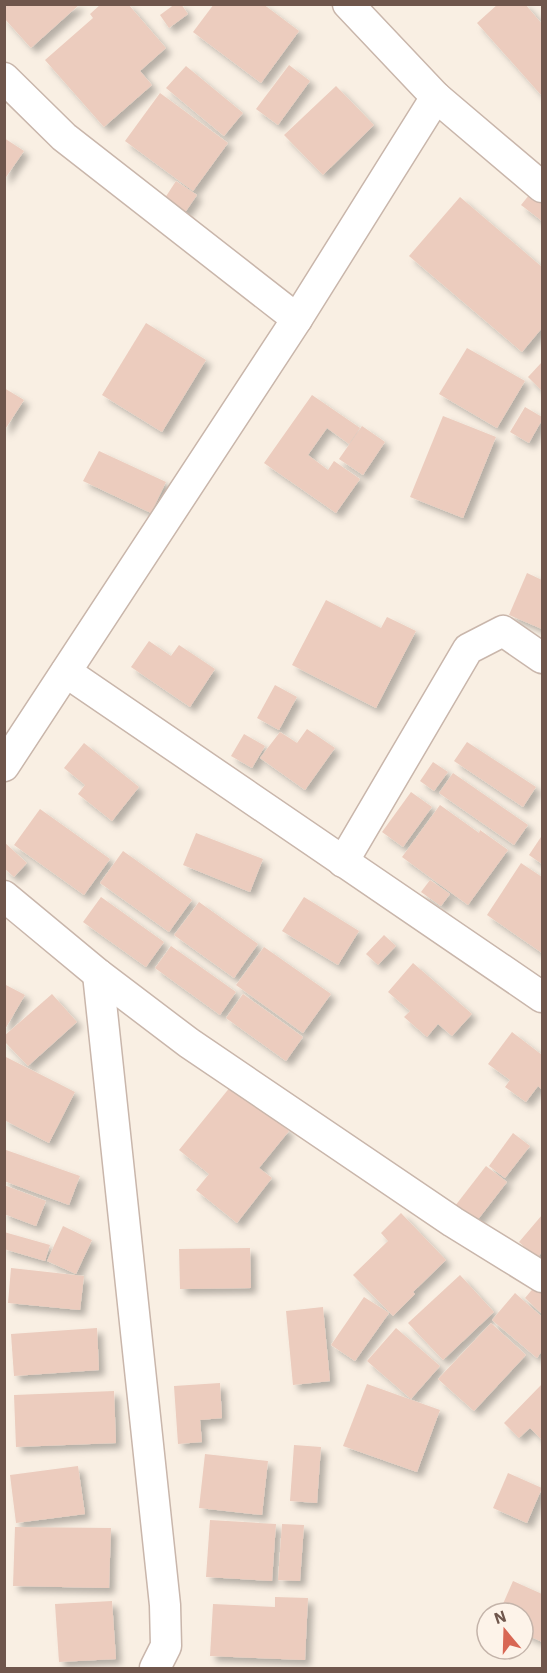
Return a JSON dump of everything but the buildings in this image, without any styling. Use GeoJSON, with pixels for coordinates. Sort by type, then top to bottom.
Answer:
{"type":"FeatureCollection","features":[{"type":"Feature","properties":{"kind":"street"},"geometry":{"type":"LineString","coordinates":[[348,4],[436,97],[543,188]]}},
{"type":"Feature","properties":{"kind":"street"},"geometry":{"type":"LineString","coordinates":[[4,78],[64,138],[297,319]]}},
{"type":"Feature","properties":{"kind":"street"},"geometry":{"type":"LineString","coordinates":[[4,766],[297,319],[436,97]]}},
{"type":"Feature","properties":{"kind":"street"},"geometry":{"type":"LineString","coordinates":[[343,862],[468,650],[503,631],[543,657]]}},
{"type":"Feature","properties":{"kind":"street"},"geometry":{"type":"LineString","coordinates":[[66,672],[543,997]]}},
{"type":"Feature","properties":{"kind":"street"},"geometry":{"type":"LineString","coordinates":[[4,896],[98,974],[189,1043],[453,1222],[543,1277]]}},
{"type":"Feature","properties":{"kind":"street"},"geometry":{"type":"LineString","coordinates":[[98,974],[165,1605],[166,1646],[155,1668]]}}]}
